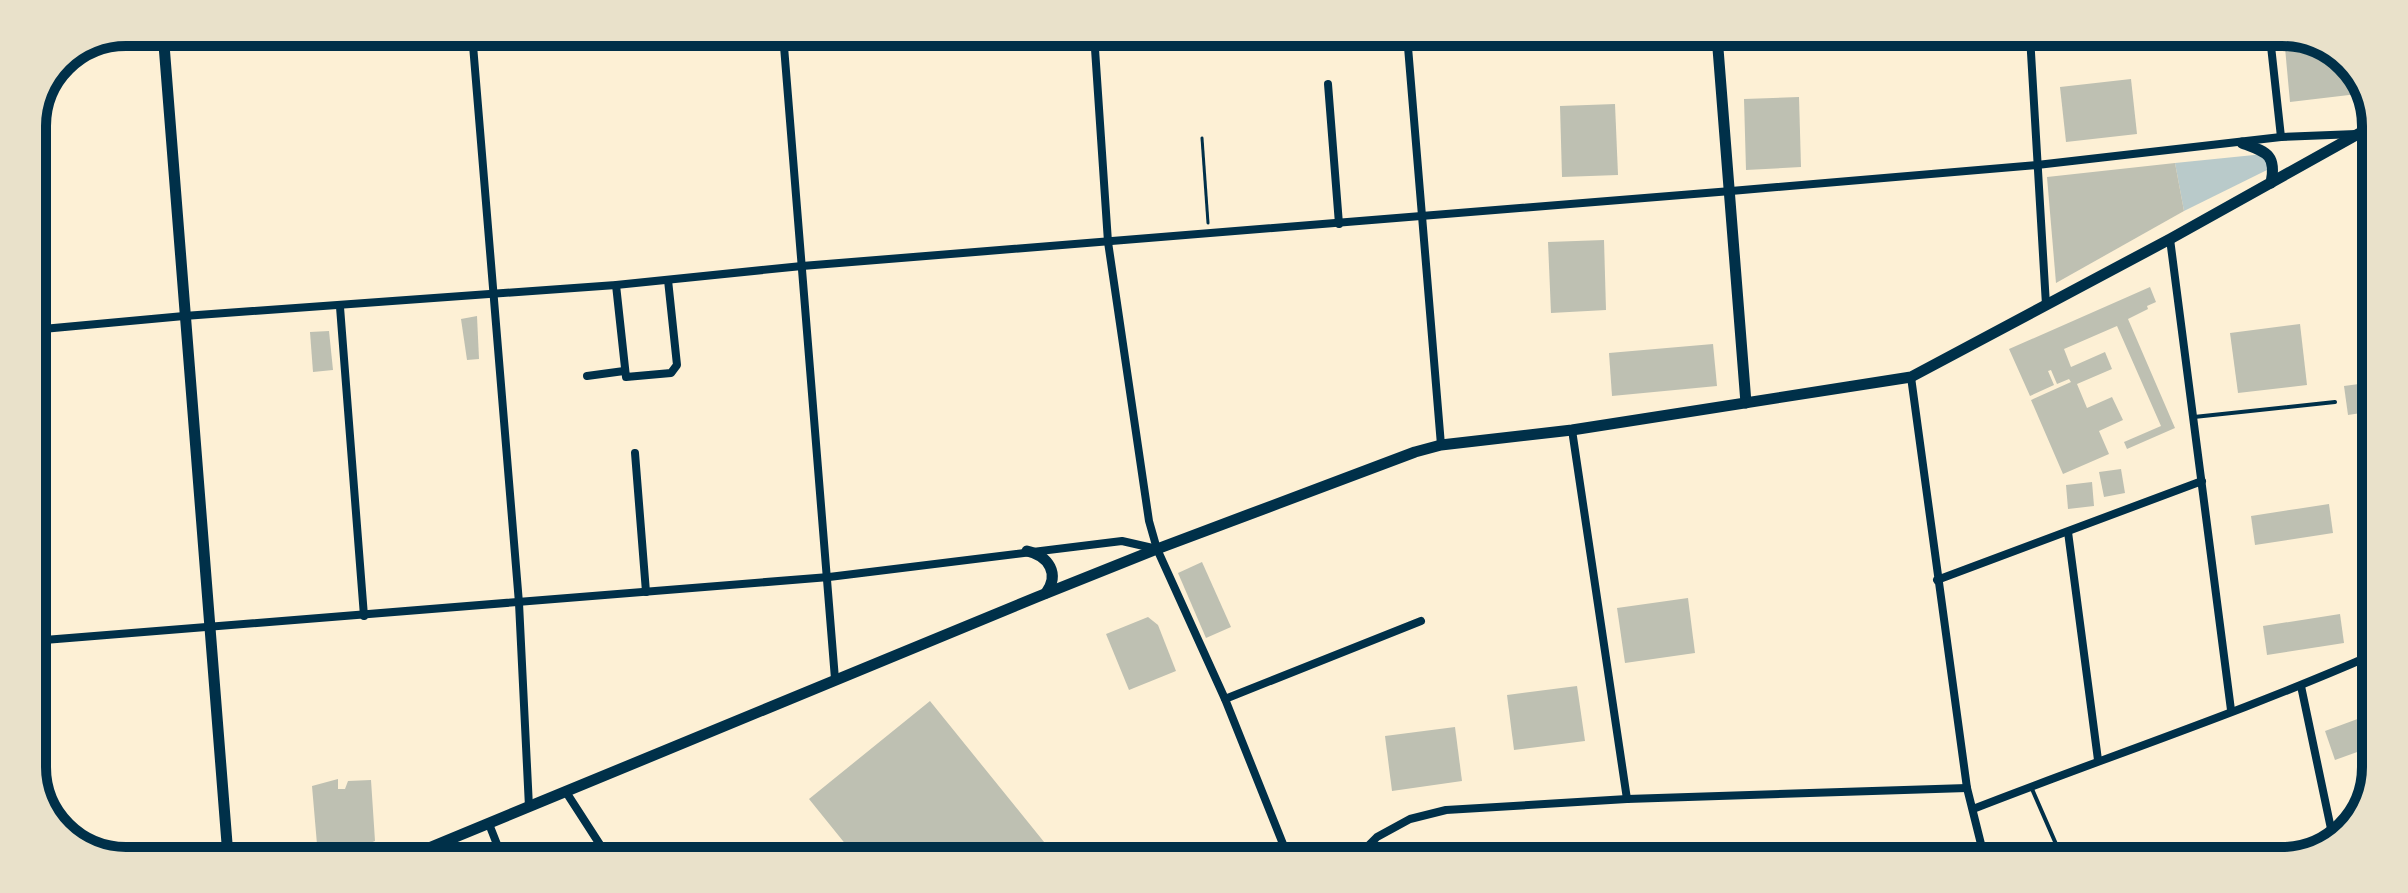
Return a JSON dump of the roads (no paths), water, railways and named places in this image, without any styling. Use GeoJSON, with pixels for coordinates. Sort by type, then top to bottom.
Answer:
{"type":"FeatureCollection","features":[{"type":"Feature","properties":{"kind":"street"},"geometry":{"type":"LineString","coordinates":[[164,46],[227,847]]}},
{"type":"Feature","properties":{"kind":"street"},"geometry":{"type":"LineString","coordinates":[[473,46],[519,603],[529,807]]}},
{"type":"Feature","properties":{"kind":"street"},"geometry":{"type":"LineString","coordinates":[[784,46],[835,679]]}},
{"type":"Feature","properties":{"kind":"street"},"geometry":{"type":"LineString","coordinates":[[1095,46],[1108,242],[1149,521],[1157,549],[1225,699],[1284,847]]}},
{"type":"Feature","properties":{"kind":"street"},"geometry":{"type":"LineString","coordinates":[[1408,46],[1441,445]]}},
{"type":"Feature","properties":{"kind":"street"},"geometry":{"type":"LineString","coordinates":[[1718,46],[1746,403]]}},
{"type":"Feature","properties":{"kind":"street"},"geometry":{"type":"LineString","coordinates":[[2031,46],[2046,305]]}},
{"type":"Feature","properties":{"kind":"street"},"geometry":{"type":"LineString","coordinates":[[2271,46],[2281,137]]}},
{"type":"Feature","properties":{"kind":"street"},"geometry":{"type":"LineString","coordinates":[[1328,84],[1339,224]]}},
{"type":"Feature","properties":{"kind":"street"},"geometry":{"type":"LineString","coordinates":[[432,847],[1157,549],[1415,452],[1441,445],[1572,430],[1911,377],[2170,239],[2362,131]]}},
{"type":"Feature","properties":{"kind":"street"},"geometry":{"type":"LineString","coordinates":[[46,329],[616,285],[802,266],[2037,165],[2281,137],[2357,134]]}},
{"type":"Feature","properties":{"kind":"street"},"geometry":{"type":"LineString","coordinates":[[2242,143],[2264,152],[2270,158],[2273,166],[2271,183]]}},
{"type":"Feature","properties":{"kind":"street"},"geometry":{"type":"LineString","coordinates":[[2170,239],[2231,710]]}},
{"type":"Feature","properties":{"kind":"street"},"geometry":{"type":"LineString","coordinates":[[616,285],[624,371],[628,378],[671,373],[676,369],[668,280]]}},
{"type":"Feature","properties":{"kind":"street"},"geometry":{"type":"LineString","coordinates":[[340,307],[364,616]]}},
{"type":"Feature","properties":{"kind":"street"},"geometry":{"type":"LineString","coordinates":[[587,376],[624,371]]}},
{"type":"Feature","properties":{"kind":"street"},"geometry":{"type":"LineString","coordinates":[[1911,377],[1967,788],[1982,847]]}},
{"type":"Feature","properties":{"kind":"street"},"geometry":{"type":"LineString","coordinates":[[1572,430],[1627,799]]}},
{"type":"Feature","properties":{"kind":"street"},"geometry":{"type":"LineString","coordinates":[[635,453],[646,592]]}},
{"type":"Feature","properties":{"kind":"street"},"geometry":{"type":"LineString","coordinates":[[1937,580],[2202,481]]}},
{"type":"Feature","properties":{"kind":"street"},"geometry":{"type":"LineString","coordinates":[[2068,532],[2098,760]]}},
{"type":"Feature","properties":{"kind":"street"},"geometry":{"type":"LineString","coordinates":[[46,640],[829,577],[1122,541],[1157,549]]}},
{"type":"Feature","properties":{"kind":"street"},"geometry":{"type":"LineString","coordinates":[[1027,551],[1042,556],[1052,570],[1050,587],[1045,594]]}},
{"type":"Feature","properties":{"kind":"street"},"geometry":{"type":"LineString","coordinates":[[1225,699],[1421,621]]}},
{"type":"Feature","properties":{"kind":"street"},"geometry":{"type":"LineString","coordinates":[[1973,809],[2301,686],[2362,659]]}},
{"type":"Feature","properties":{"kind":"street"},"geometry":{"type":"LineString","coordinates":[[2301,686],[2331,830]]}},
{"type":"Feature","properties":{"kind":"street"},"geometry":{"type":"LineString","coordinates":[[1367,847],[1377,837],[1410,819],[1446,810],[1627,799],[1967,788]]}},
{"type":"Feature","properties":{"kind":"street"},"geometry":{"type":"LineString","coordinates":[[566,792],[602,847]]}},
{"type":"Feature","properties":{"kind":"street"},"geometry":{"type":"LineString","coordinates":[[489,824],[498,847]]}},
{"type":"Feature","properties":{"kind":"lane"},"geometry":{"type":"LineString","coordinates":[[2194,417],[2335,402]]}},
{"type":"Feature","properties":{"kind":"lane"},"geometry":{"type":"LineString","coordinates":[[2031,787],[2057,847]]}}]}
